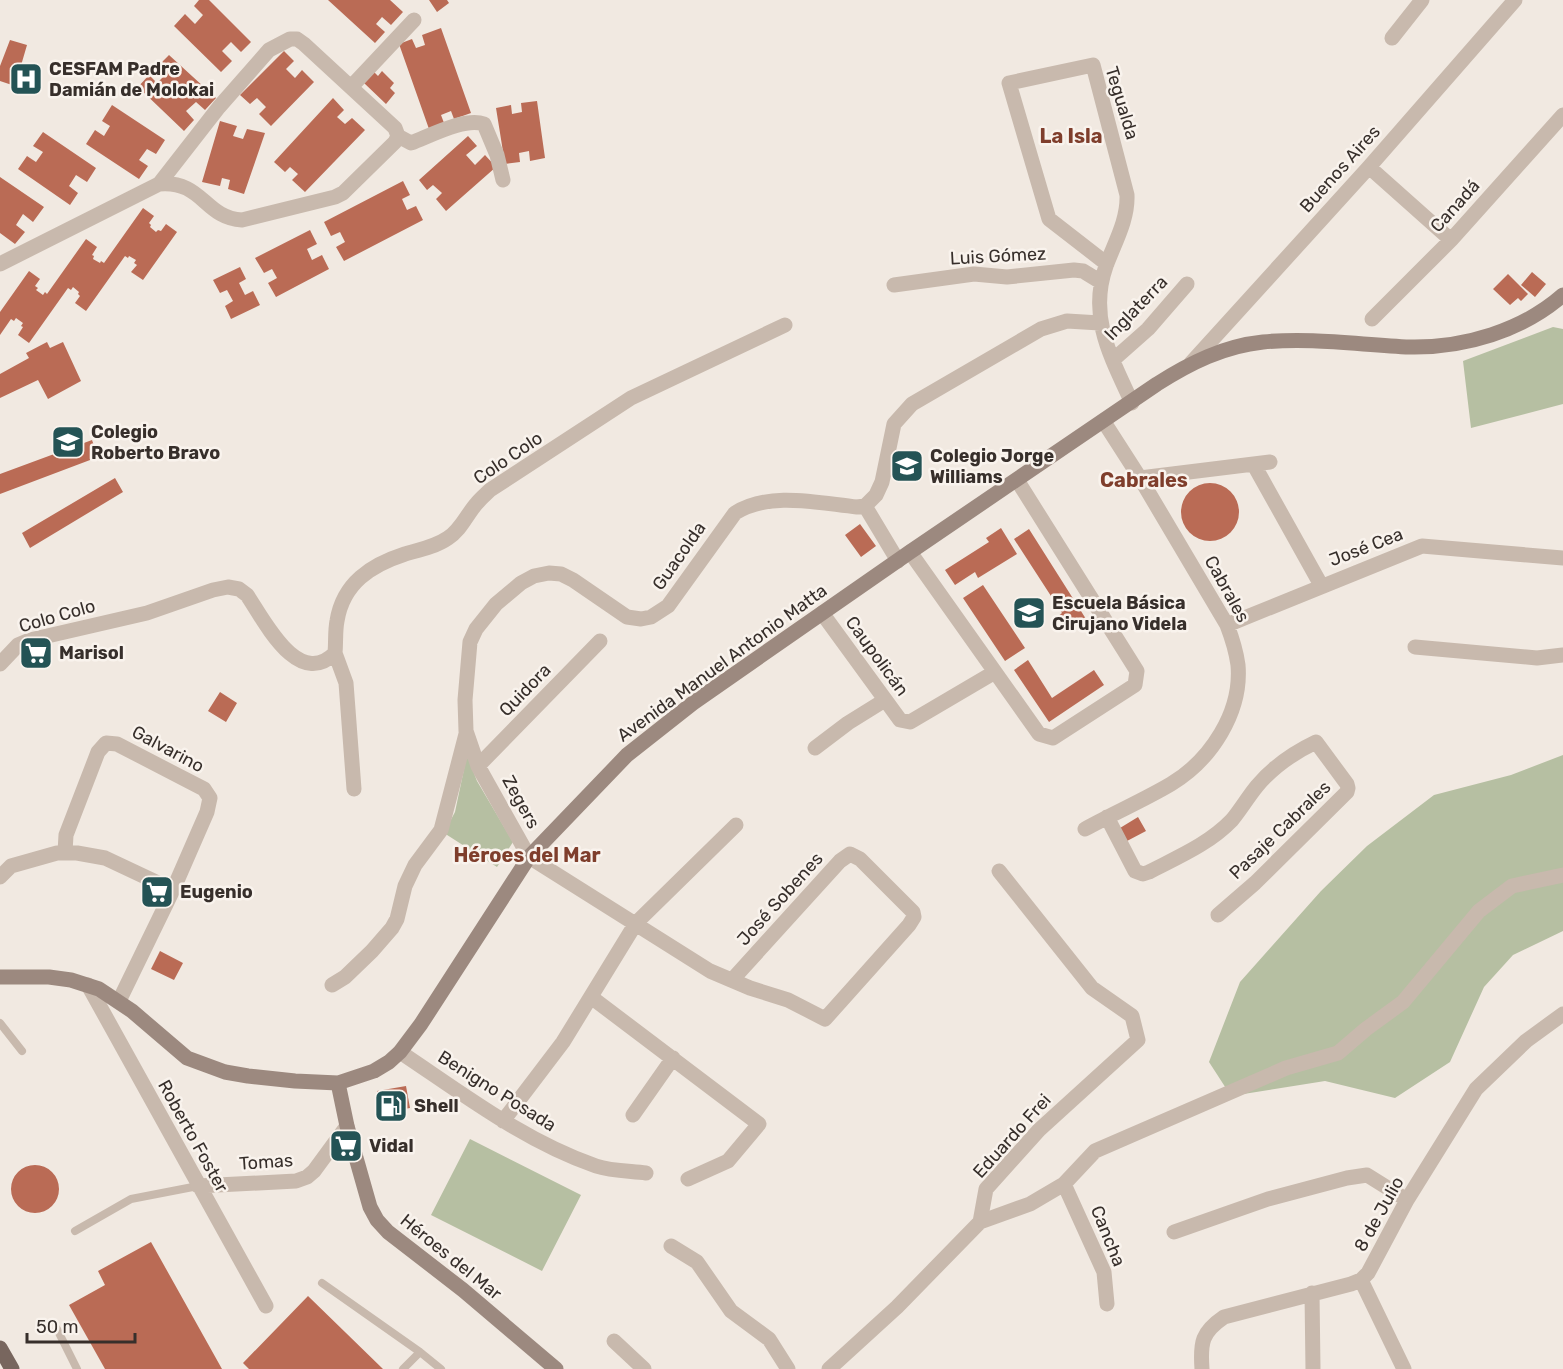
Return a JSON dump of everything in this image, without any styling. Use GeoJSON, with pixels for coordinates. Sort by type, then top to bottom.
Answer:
{"type":"FeatureCollection","features":[{"type":"Feature","properties":{"kind":"main road","name":"Avenida Manuel Antonio Matta"},"geometry":{"type":"LineString","coordinates":[[0,977],[50,977],[99,989],[119,1002],[187,1058],[248,1076],[338,1083],[374,1071],[400,1052],[421,1024],[529,857],[627,755],[693,703],[904,556],[1191,363],[1224,351],[1263,342],[1348,343],[1412,347],[1449,344],[1482,338],[1512,328],[1559,302]]}},
{"type":"Feature","properties":{"kind":"main road","name":"Héroes del Mar"},"geometry":{"type":"LineString","coordinates":[[338,1083],[347,1126],[370,1207],[376,1220],[556,1369]]}},
{"type":"Feature","properties":{"kind":"main road"},"geometry":{"type":"LineString","coordinates":[[0,1348],[12,1369]]}},
{"type":"Feature","properties":{"kind":"street"},"geometry":{"type":"LineString","coordinates":[[1392,38],[1422,0]]}},
{"type":"Feature","properties":{"kind":"street","name":"Buenos Aires"},"geometry":{"type":"LineString","coordinates":[[1191,363],[1369,167],[1515,0]]}},
{"type":"Feature","properties":{"kind":"street"},"geometry":{"type":"LineString","coordinates":[[351,87],[414,20]]}},
{"type":"Feature","properties":{"kind":"street"},"geometry":{"type":"LineString","coordinates":[[159,184],[247,73],[269,50],[280,42],[290,39],[297,39],[395,128],[398,136],[411,143],[466,123],[476,121],[484,124],[497,155],[503,180]]}},
{"type":"Feature","properties":{"kind":"street","name":"Tegualda"},"geometry":{"type":"LineString","coordinates":[[1107,264],[1049,219],[1009,83],[1093,65],[1127,195],[1128,208],[1101,282],[1100,323],[1132,403]]}},
{"type":"Feature","properties":{"kind":"street","name":"Canadá"},"geometry":{"type":"LineString","coordinates":[[1372,319],[1452,240],[1563,115]]}},
{"type":"Feature","properties":{"kind":"street"},"geometry":{"type":"LineString","coordinates":[[0,264],[159,184],[172,183],[186,186],[196,192],[220,215],[229,219],[242,220],[336,197],[343,193],[395,142],[398,136]]}},
{"type":"Feature","properties":{"kind":"street"},"geometry":{"type":"LineString","coordinates":[[1369,167],[1452,240]]}},
{"type":"Feature","properties":{"kind":"street","name":"Luis Gómez"},"geometry":{"type":"LineString","coordinates":[[894,285],[974,274],[1007,277],[1074,270],[1083,271],[1101,282]]}},
{"type":"Feature","properties":{"kind":"street","name":"Inglaterra"},"geometry":{"type":"LineString","coordinates":[[1113,360],[1148,329],[1186,284]]}},
{"type":"Feature","properties":{"kind":"street"},"geometry":{"type":"LineString","coordinates":[[1017,480],[1137,671],[1135,685],[1053,738],[1039,734],[995,672],[865,506],[876,495],[882,482],[894,424],[912,404],[1041,329],[1066,321],[1100,323]]}},
{"type":"Feature","properties":{"kind":"street","name":"Colo Colo"},"geometry":{"type":"LineString","coordinates":[[0,664],[18,645],[30,640],[147,613],[228,587],[247,595],[284,650],[298,661],[322,662],[335,653],[337,619],[342,602],[351,586],[366,571],[384,561],[434,545],[448,538],[490,490],[631,398],[784,325]]}},
{"type":"Feature","properties":{"kind":"street","name":"Cabrales"},"geometry":{"type":"LineString","coordinates":[[1085,829],[1179,778],[1192,769],[1212,748],[1221,734],[1236,696],[1238,668],[1235,648],[1227,625],[1104,422]]}},
{"type":"Feature","properties":{"kind":"street"},"geometry":{"type":"LineString","coordinates":[[1140,478],[1270,462]]}},
{"type":"Feature","properties":{"kind":"street"},"geometry":{"type":"LineString","coordinates":[[1254,465],[1321,585]]}},
{"type":"Feature","properties":{"kind":"street","name":"Guacolda"},"geometry":{"type":"LineString","coordinates":[[332,985],[345,977],[392,928],[397,920],[405,886],[415,865],[441,830],[466,731],[465,700],[470,642],[476,629],[495,604],[521,583],[534,576],[549,573],[561,574],[627,617],[641,620],[651,617],[668,606],[725,524],[735,513],[748,505],[762,501],[806,501],[865,506]]}},
{"type":"Feature","properties":{"kind":"street","name":"José Cea"},"geometry":{"type":"LineString","coordinates":[[1227,625],[1422,546],[1563,558]]}},
{"type":"Feature","properties":{"kind":"street","name":"Caupolicán"},"geometry":{"type":"LineString","coordinates":[[822,613],[900,720],[910,723],[995,672]]}},
{"type":"Feature","properties":{"kind":"street","name":"Quidora"},"geometry":{"type":"LineString","coordinates":[[478,766],[600,641]]}},
{"type":"Feature","properties":{"kind":"street"},"geometry":{"type":"LineString","coordinates":[[1415,647],[1537,657],[1563,655]]}},
{"type":"Feature","properties":{"kind":"street"},"geometry":{"type":"LineString","coordinates":[[335,653],[345,682],[354,789]]}},
{"type":"Feature","properties":{"kind":"street"},"geometry":{"type":"LineString","coordinates":[[815,748],[848,723],[885,700]]}},
{"type":"Feature","properties":{"kind":"street","name":"Guacolda"},"geometry":{"type":"LineString","coordinates":[[466,731],[478,766]]}},
{"type":"Feature","properties":{"kind":"street","name":"Pasaje Cabrales"},"geometry":{"type":"LineString","coordinates":[[1107,817],[1135,871],[1143,874],[1197,848],[1213,836],[1231,820],[1273,770],[1316,742],[1347,783],[1347,792],[1255,883],[1218,915]]}},
{"type":"Feature","properties":{"kind":"street","name":"Galvarino"},"geometry":{"type":"LineString","coordinates":[[65,852],[66,835],[98,752],[106,743],[117,744],[204,789],[210,798],[207,812],[173,890],[119,1002]]}},
{"type":"Feature","properties":{"kind":"street","name":"Zegers"},"geometry":{"type":"LineString","coordinates":[[478,766],[529,857]]}},
{"type":"Feature","properties":{"kind":"street"},"geometry":{"type":"LineString","coordinates":[[503,1121],[563,1042],[636,923],[736,825]]}},
{"type":"Feature","properties":{"kind":"street"},"geometry":{"type":"LineString","coordinates":[[0,877],[11,866],[65,852],[105,858],[173,890]]}},
{"type":"Feature","properties":{"kind":"street","name":"José Sobenes"},"geometry":{"type":"LineString","coordinates":[[850,854],[855,855],[909,908],[914,917],[825,1019],[788,1000],[732,980],[840,861],[850,854]]}},
{"type":"Feature","properties":{"kind":"street"},"geometry":{"type":"LineString","coordinates":[[529,857],[710,971],[732,980]]}},
{"type":"Feature","properties":{"kind":"street","name":"Eduardo Frei"},"geometry":{"type":"LineString","coordinates":[[980,1222],[986,1189],[1038,1130],[1138,1040],[1132,1016],[1092,988],[999,871]]}},
{"type":"Feature","properties":{"kind":"street"},"geometry":{"type":"LineString","coordinates":[[829,1369],[897,1307],[980,1222],[1030,1204],[1064,1184],[1095,1151],[1286,1068],[1338,1053],[1403,1002],[1479,911],[1512,886],[1563,875]]}},
{"type":"Feature","properties":{"kind":"street","name":"Roberto Foster"},"geometry":{"type":"LineString","coordinates":[[88,985],[266,1306]]}},
{"type":"Feature","properties":{"kind":"street"},"geometry":{"type":"LineString","coordinates":[[591,998],[759,1124],[728,1161],[688,1179]]}},
{"type":"Feature","properties":{"kind":"street","name":"8 de Julio"},"geometry":{"type":"LineString","coordinates":[[1202,1369],[1204,1336],[1211,1326],[1224,1317],[1361,1280],[1376,1261],[1407,1200],[1476,1089],[1526,1041],[1563,1014]]}},
{"type":"Feature","properties":{"kind":"street","name":"Benigno Posada"},"geometry":{"type":"LineString","coordinates":[[400,1052],[503,1121],[538,1141],[598,1167],[646,1173]]}},
{"type":"Feature","properties":{"kind":"street"},"geometry":{"type":"LineString","coordinates":[[633,1115],[673,1058]]}},
{"type":"Feature","properties":{"kind":"street","name":"Tomas"},"geometry":{"type":"LineString","coordinates":[[198,1186],[296,1181],[307,1178],[347,1126]]}},
{"type":"Feature","properties":{"kind":"street"},"geometry":{"type":"LineString","coordinates":[[1174,1232],[1268,1199],[1367,1175],[1407,1200]]}},
{"type":"Feature","properties":{"kind":"street","name":"Cancha"},"geometry":{"type":"LineString","coordinates":[[1064,1184],[1104,1272],[1107,1304]]}},
{"type":"Feature","properties":{"kind":"street"},"geometry":{"type":"LineString","coordinates":[[671,1246],[697,1262],[731,1311],[769,1339],[788,1369]]}},
{"type":"Feature","properties":{"kind":"street"},"geometry":{"type":"LineString","coordinates":[[1361,1280],[1404,1369]]}},
{"type":"Feature","properties":{"kind":"street"},"geometry":{"type":"LineString","coordinates":[[1312,1293],[1313,1369]]}},
{"type":"Feature","properties":{"kind":"street"},"geometry":{"type":"LineString","coordinates":[[614,1341],[644,1369]]}},
{"type":"Feature","properties":{"kind":"lane"},"geometry":{"type":"LineString","coordinates":[[0,1023],[22,1051]]}},
{"type":"Feature","properties":{"kind":"lane"},"geometry":{"type":"LineString","coordinates":[[75,1231],[130,1199],[198,1186]]}},
{"type":"Feature","properties":{"kind":"lane"},"geometry":{"type":"LineString","coordinates":[[321,1283],[441,1369]]}},
{"type":"Feature","properties":{"kind":"lane"},"geometry":{"type":"LineString","coordinates":[[57,1329],[77,1369]]}},
{"type":"Feature","properties":{"kind":"lane"},"geometry":{"type":"LineString","coordinates":[[403,1369],[420,1352]]}},
{"type":"Feature","properties":{"kind":"green space"},"geometry":{"type":"Polygon","coordinates":[[[1553,327],[1563,329],[1563,404],[1471,428],[1463,361],[1553,327]]]}},
{"type":"Feature","properties":{"kind":"green space"},"geometry":{"type":"Polygon","coordinates":[[[467,755],[477,781],[513,842],[497,867],[444,833],[455,812],[467,755]]]}},
{"type":"Feature","properties":{"kind":"green space"},"geometry":{"type":"Polygon","coordinates":[[[1563,755],[1563,931],[1513,955],[1484,987],[1450,1062],[1395,1098],[1325,1081],[1231,1096],[1209,1062],[1240,982],[1321,891],[1367,846],[1434,795],[1511,775],[1563,755]]]}},
{"type":"Feature","properties":{"kind":"green space"},"geometry":{"type":"Polygon","coordinates":[[[470,1139],[581,1195],[542,1271],[431,1215],[470,1139]]]}},
{"type":"Feature","properties":{"kind":"building"},"geometry":{"type":"Polygon","coordinates":[[[199,0],[209,0],[251,42],[241,52],[231,42],[222,51],[232,61],[221,72],[174,26],[185,14],[195,24],[203,15],[194,6],[199,0]]]}},
{"type":"Feature","properties":{"kind":"building"},"geometry":{"type":"Polygon","coordinates":[[[328,0],[390,0],[403,12],[391,25],[382,17],[376,24],[385,32],[375,43],[328,0]]]}},
{"type":"Feature","properties":{"kind":"building"},"geometry":{"type":"Polygon","coordinates":[[[429,0],[447,0],[449,3],[437,12],[429,0]]]}},
{"type":"Feature","properties":{"kind":"building"},"geometry":{"type":"Polygon","coordinates":[[[441,28],[471,113],[454,119],[451,111],[441,115],[444,123],[429,129],[399,44],[412,39],[416,48],[425,45],[422,35],[441,28]]]}},
{"type":"Feature","properties":{"kind":"building"},"geometry":{"type":"Polygon","coordinates":[[[10,40],[27,45],[15,86],[0,81],[0,66],[10,40]]]}},
{"type":"Feature","properties":{"kind":"building"},"geometry":{"type":"Polygon","coordinates":[[[284,51],[294,61],[286,69],[295,78],[302,70],[314,82],[271,126],[259,114],[266,107],[257,98],[250,104],[240,95],[284,51]]]}},
{"type":"Feature","properties":{"kind":"building"},"geometry":{"type":"Polygon","coordinates":[[[169,55],[216,98],[205,110],[196,102],[186,111],[194,120],[184,131],[138,87],[149,75],[157,83],[166,74],[157,67],[169,55]]]}},
{"type":"Feature","properties":{"kind":"building"},"geometry":{"type":"Polygon","coordinates":[[[382,71],[394,83],[390,88],[395,93],[386,104],[364,83],[374,72],[378,76],[382,71]]]}},
{"type":"Feature","properties":{"kind":"building"},"geometry":{"type":"Polygon","coordinates":[[[333,98],[344,110],[337,117],[345,124],[352,118],[365,130],[305,192],[292,180],[298,174],[290,167],[285,172],[274,162],[333,98]]]}},
{"type":"Feature","properties":{"kind":"building"},"geometry":{"type":"Polygon","coordinates":[[[537,101],[545,158],[530,161],[529,151],[519,153],[520,162],[505,164],[496,108],[511,105],[512,114],[522,112],[521,103],[537,101]]]}},
{"type":"Feature","properties":{"kind":"building"},"geometry":{"type":"Polygon","coordinates":[[[112,105],[165,140],[156,154],[147,149],[139,160],[148,166],[139,179],[86,144],[95,130],[104,136],[110,126],[102,121],[112,105]]]}},
{"type":"Feature","properties":{"kind":"building"},"geometry":{"type":"Polygon","coordinates":[[[220,121],[237,126],[233,136],[243,139],[247,129],[265,133],[244,194],[228,189],[230,180],[222,178],[220,186],[202,182],[220,121]]]}},
{"type":"Feature","properties":{"kind":"building"},"geometry":{"type":"Polygon","coordinates":[[[43,132],[96,168],[87,182],[76,175],[69,186],[78,193],[70,205],[18,169],[27,156],[36,162],[43,152],[33,146],[43,132]]]}},
{"type":"Feature","properties":{"kind":"building"},"geometry":{"type":"Polygon","coordinates":[[[468,136],[477,146],[466,155],[475,165],[485,155],[496,167],[446,211],[436,199],[442,193],[433,185],[427,190],[419,180],[468,136]]]}},
{"type":"Feature","properties":{"kind":"building"},"geometry":{"type":"Polygon","coordinates":[[[0,177],[44,207],[33,222],[23,214],[16,225],[25,232],[15,244],[0,233],[0,177]]]}},
{"type":"Feature","properties":{"kind":"building"},"geometry":{"type":"Polygon","coordinates":[[[403,181],[410,195],[402,199],[407,210],[416,206],[423,220],[344,261],[336,247],[345,242],[340,232],[331,236],[324,222],[403,181]]]}},
{"type":"Feature","properties":{"kind":"building"},"geometry":{"type":"Polygon","coordinates":[[[143,208],[154,216],[149,223],[156,232],[161,231],[166,224],[177,232],[143,280],[131,272],[137,265],[134,263],[136,260],[125,256],[86,311],[75,303],[80,296],[79,292],[73,287],[71,290],[68,288],[29,343],[18,335],[23,323],[16,318],[14,321],[11,319],[0,335],[0,312],[29,271],[40,279],[35,286],[38,288],[36,290],[43,295],[45,292],[47,294],[86,239],[97,247],[92,255],[93,259],[104,263],[143,208]]]}},
{"type":"Feature","properties":{"kind":"building"},"geometry":{"type":"Polygon","coordinates":[[[310,230],[317,244],[307,249],[312,260],[322,255],[329,269],[276,297],[268,283],[277,278],[272,269],[264,273],[255,258],[310,230]]]}},
{"type":"Feature","properties":{"kind":"building"},"geometry":{"type":"Polygon","coordinates":[[[240,267],[246,279],[239,283],[245,295],[253,291],[260,305],[231,319],[225,306],[233,301],[227,290],[220,293],[213,280],[240,267]]]}},
{"type":"Feature","properties":{"kind":"building"},"geometry":{"type":"Polygon","coordinates":[[[1532,272],[1546,284],[1535,297],[1521,285],[1532,272]]]}},
{"type":"Feature","properties":{"kind":"building"},"geometry":{"type":"Polygon","coordinates":[[[1508,274],[1528,294],[1521,301],[1518,298],[1510,305],[1493,289],[1508,274]]]}},
{"type":"Feature","properties":{"kind":"building"},"geometry":{"type":"Polygon","coordinates":[[[47,342],[50,348],[63,342],[81,381],[48,399],[38,380],[0,398],[0,374],[29,358],[26,353],[47,342]]]}},
{"type":"Feature","properties":{"kind":"building"},"geometry":{"type":"Polygon","coordinates":[[[92,440],[98,457],[0,494],[0,474],[92,440]]]}},
{"type":"Feature","properties":{"kind":"building"},"geometry":{"type":"Polygon","coordinates":[[[115,478],[123,492],[30,548],[22,533],[115,478]]]}},
{"type":"Feature","properties":{"kind":"building"},"geometry":{"type":"Polygon","coordinates":[[[1204,483],[1216,483],[1231,491],[1239,506],[1239,518],[1231,533],[1216,541],[1204,541],[1189,533],[1181,518],[1181,506],[1189,491],[1204,483]]]}},
{"type":"Feature","properties":{"kind":"building"},"geometry":{"type":"Polygon","coordinates":[[[860,524],[876,546],[861,557],[845,535],[860,524]]]}},
{"type":"Feature","properties":{"kind":"building"},"geometry":{"type":"Polygon","coordinates":[[[1001,528],[1017,554],[978,578],[975,572],[955,585],[945,570],[989,542],[986,538],[1001,528]]]}},
{"type":"Feature","properties":{"kind":"building"},"geometry":{"type":"Polygon","coordinates":[[[1029,529],[1086,619],[1066,632],[1057,617],[1062,613],[1014,539],[1029,529]]]}},
{"type":"Feature","properties":{"kind":"building"},"geometry":{"type":"Polygon","coordinates":[[[983,585],[1025,648],[1005,661],[963,598],[983,585]]]}},
{"type":"Feature","properties":{"kind":"building"},"geometry":{"type":"Polygon","coordinates":[[[1028,660],[1052,698],[1094,670],[1104,685],[1049,722],[1014,670],[1028,660]]]}},
{"type":"Feature","properties":{"kind":"building"},"geometry":{"type":"Polygon","coordinates":[[[220,692],[237,703],[226,722],[208,711],[220,692]]]}},
{"type":"Feature","properties":{"kind":"building"},"geometry":{"type":"Polygon","coordinates":[[[1138,817],[1146,831],[1127,841],[1120,828],[1138,817]]]}},
{"type":"Feature","properties":{"kind":"building"},"geometry":{"type":"Polygon","coordinates":[[[160,951],[183,963],[174,980],[151,969],[160,951]]]}},
{"type":"Feature","properties":{"kind":"building"},"geometry":{"type":"Polygon","coordinates":[[[406,1086],[410,1108],[381,1113],[377,1091],[406,1086]]]}},
{"type":"Feature","properties":{"kind":"building"},"geometry":{"type":"Polygon","coordinates":[[[35,1165],[52,1172],[59,1189],[52,1206],[35,1213],[18,1206],[11,1189],[18,1172],[35,1165]]]}},
{"type":"Feature","properties":{"kind":"building"},"geometry":{"type":"Polygon","coordinates":[[[151,1242],[222,1369],[105,1369],[69,1305],[105,1285],[98,1271],[151,1242]]]}},
{"type":"Feature","properties":{"kind":"building"},"geometry":{"type":"Polygon","coordinates":[[[308,1296],[383,1369],[249,1369],[243,1363],[308,1296]]]}},
{"type":"Feature","properties":{"kind":"place","name":"CESFAM Padre Damián de Molokai"},"geometry":{"type":"Point","coordinates":[26,79]}},
{"type":"Feature","properties":{"kind":"place","name":"Colegio Roberto Bravo"},"geometry":{"type":"Point","coordinates":[68,442]}},
{"type":"Feature","properties":{"kind":"place","name":"Colegio Jorge Williams"},"geometry":{"type":"Point","coordinates":[907,466]}},
{"type":"Feature","properties":{"kind":"place","name":"Escuela Básica Cirujano Videla"},"geometry":{"type":"Point","coordinates":[1029,613]}},
{"type":"Feature","properties":{"kind":"place","name":"Marisol"},"geometry":{"type":"Point","coordinates":[36,653]}},
{"type":"Feature","properties":{"kind":"place","name":"Eugenio"},"geometry":{"type":"Point","coordinates":[157,892]}},
{"type":"Feature","properties":{"kind":"place","name":"Shell"},"geometry":{"type":"Point","coordinates":[391,1106]}},
{"type":"Feature","properties":{"kind":"place","name":"Vidal"},"geometry":{"type":"Point","coordinates":[346,1146]}},
{"type":"Feature","properties":{"kind":"district","name":"La Isla"},"geometry":{"type":"Point","coordinates":[1071,136]}},
{"type":"Feature","properties":{"kind":"district","name":"Cabrales"},"geometry":{"type":"Point","coordinates":[1144,480]}},
{"type":"Feature","properties":{"kind":"district","name":"Héroes del Mar"},"geometry":{"type":"Point","coordinates":[527,855]}}]}
